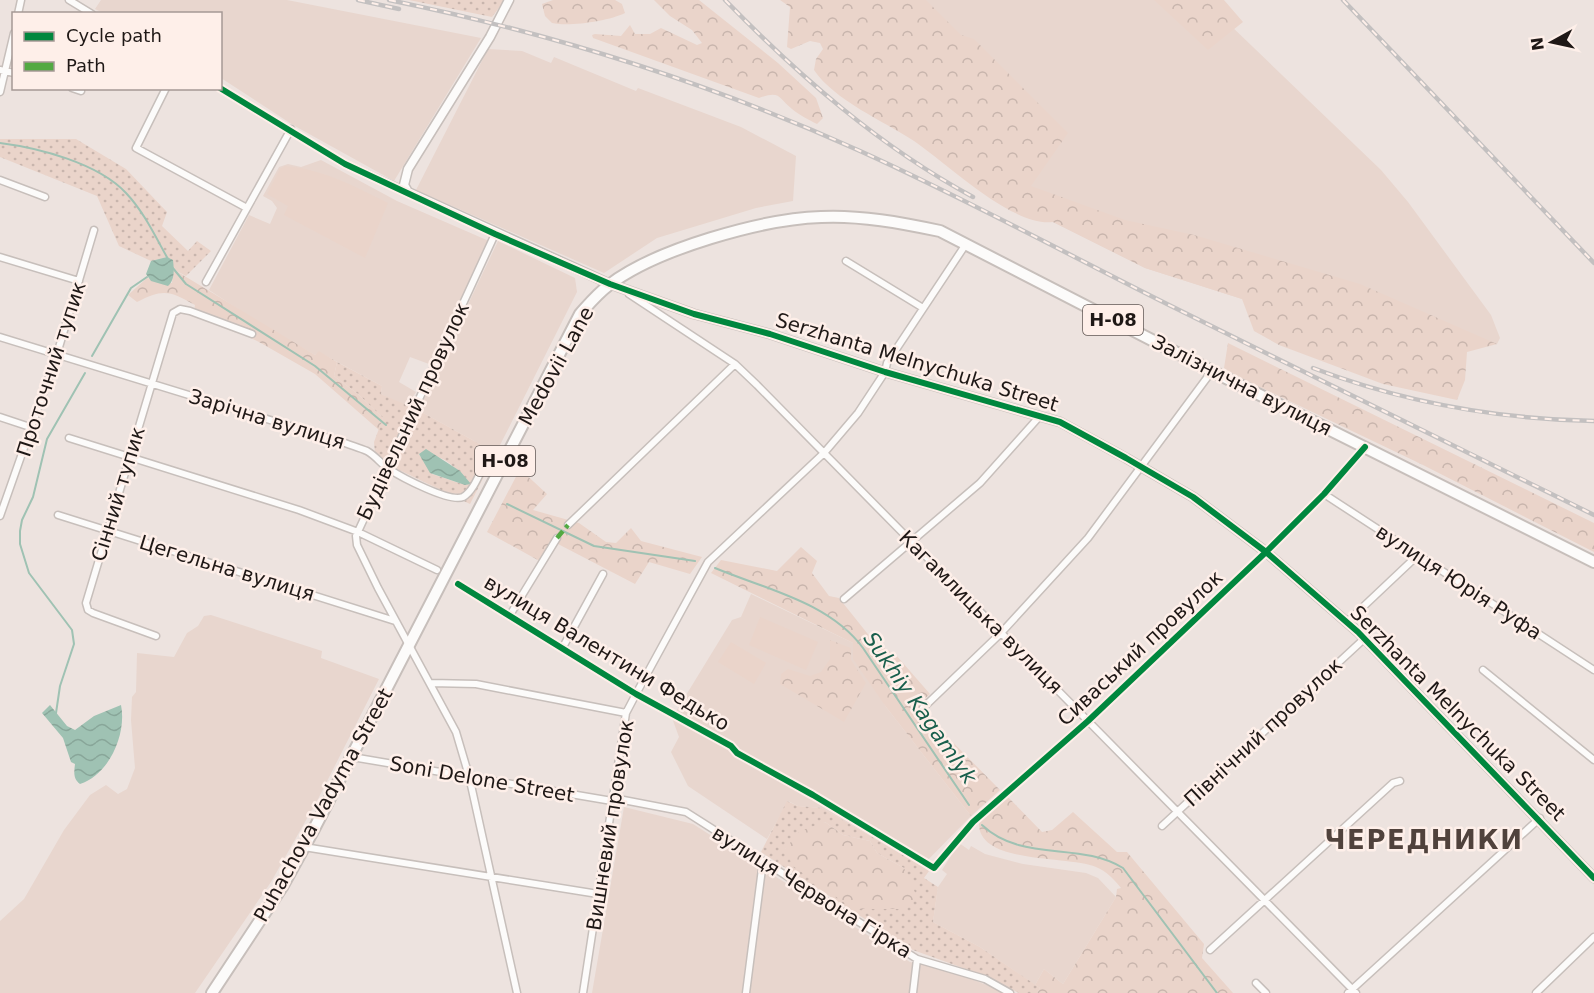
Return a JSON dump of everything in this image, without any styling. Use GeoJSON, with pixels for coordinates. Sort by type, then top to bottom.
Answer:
{"type":"FeatureCollection","features":[{"type":"Feature","properties":{"kind":"main road","name":"Залізнична вулиця"},"geometry":{"type":"LineString","coordinates":[[610,284],[671,253],[790,219],[823,217],[914,225],[940,231],[1212,371],[1594,562]]}},
{"type":"Feature","properties":{"kind":"main road","name":"Medovii Lane"},"geometry":{"type":"LineString","coordinates":[[410,646],[580,315],[593,298],[610,284]]}},
{"type":"Feature","properties":{"kind":"main road","name":"Puhachova Vadyma Street"},"geometry":{"type":"LineString","coordinates":[[212,993],[282,887],[410,646]]}},
{"type":"Feature","properties":{"kind":"street"},"geometry":{"type":"LineString","coordinates":[[69,0],[89,12]]}},
{"type":"Feature","properties":{"kind":"street"},"geometry":{"type":"LineString","coordinates":[[408,192],[404,185],[408,169],[490,37],[509,0]]}},
{"type":"Feature","properties":{"kind":"street"},"geometry":{"type":"LineString","coordinates":[[0,92],[3,70],[12,40]]}},
{"type":"Feature","properties":{"kind":"street","name":"Serzhanta Melnychuka Street"},"geometry":{"type":"LineString","coordinates":[[222,89],[291,129],[345,164],[495,234],[610,284],[694,314],[770,334],[885,372],[1060,422],[1142,467],[1193,497],[1266,552],[1365,638],[1540,818],[1594,878]]}},
{"type":"Feature","properties":{"kind":"street"},"geometry":{"type":"LineString","coordinates":[[165,90],[136,148],[245,207]]}},
{"type":"Feature","properties":{"kind":"street"},"geometry":{"type":"LineString","coordinates":[[206,282],[245,207],[291,129]]}},
{"type":"Feature","properties":{"kind":"street"},"geometry":{"type":"LineString","coordinates":[[0,180],[45,197]]}},
{"type":"Feature","properties":{"kind":"street","name":"Проточний тупик"},"geometry":{"type":"LineString","coordinates":[[0,516],[33,428],[94,230]]}},
{"type":"Feature","properties":{"kind":"street","name":"Будівельний провулок"},"geometry":{"type":"LineString","coordinates":[[495,234],[386,468],[358,532],[357,545],[456,732],[469,776],[517,993]]}},
{"type":"Feature","properties":{"kind":"street","name":"Вишневий провулок"},"geometry":{"type":"LineString","coordinates":[[583,993],[626,713],[708,562],[824,453],[858,413],[885,372],[887,363],[966,244]]}},
{"type":"Feature","properties":{"kind":"street"},"geometry":{"type":"LineString","coordinates":[[0,257],[79,281]]}},
{"type":"Feature","properties":{"kind":"street"},"geometry":{"type":"LineString","coordinates":[[846,261],[923,308]]}},
{"type":"Feature","properties":{"kind":"street","name":"Кагамлицька вулиця"},"geometry":{"type":"LineString","coordinates":[[610,284],[735,364],[1352,992]]}},
{"type":"Feature","properties":{"kind":"street","name":"Сінний тупик"},"geometry":{"type":"LineString","coordinates":[[156,636],[88,610],[86,603],[152,384],[176,310],[190,311],[252,334]]}},
{"type":"Feature","properties":{"kind":"street","name":"Зарічна вулиця"},"geometry":{"type":"LineString","coordinates":[[0,337],[345,443],[368,452],[381,460],[386,468],[433,491],[460,498],[471,489],[486,461],[507,456]]}},
{"type":"Feature","properties":{"kind":"street"},"geometry":{"type":"LineString","coordinates":[[568,525],[735,364]]}},
{"type":"Feature","properties":{"kind":"street"},"geometry":{"type":"LineString","coordinates":[[923,708],[1001,633],[1088,538],[1212,371]]}},
{"type":"Feature","properties":{"kind":"street"},"geometry":{"type":"LineString","coordinates":[[0,417],[33,428]]}},
{"type":"Feature","properties":{"kind":"street"},"geometry":{"type":"LineString","coordinates":[[844,599],[980,483],[1039,417]]}},
{"type":"Feature","properties":{"kind":"street"},"geometry":{"type":"LineString","coordinates":[[69,438],[258,495],[358,532],[437,570]]}},
{"type":"Feature","properties":{"kind":"street","name":"Сиваський провулок"},"geometry":{"type":"LineString","coordinates":[[934,868],[973,822],[1088,722],[1266,552],[1324,494],[1365,447]]}},
{"type":"Feature","properties":{"kind":"street","name":"вулиця Юрія Руфа"},"geometry":{"type":"LineString","coordinates":[[1324,494],[1594,670]]}},
{"type":"Feature","properties":{"kind":"street","name":"Цегельна вулиця"},"geometry":{"type":"LineString","coordinates":[[58,515],[396,621]]}},
{"type":"Feature","properties":{"kind":"street"},"geometry":{"type":"LineString","coordinates":[[510,615],[557,538]]}},
{"type":"Feature","properties":{"kind":"street"},"geometry":{"type":"LineString","coordinates":[[1347,622],[1418,555]]}},
{"type":"Feature","properties":{"kind":"street"},"geometry":{"type":"LineString","coordinates":[[563,647],[603,574]]}},
{"type":"Feature","properties":{"kind":"street","name":"вулиця Валентини Федько"},"geometry":{"type":"LineString","coordinates":[[458,584],[636,694],[731,746],[738,754],[813,795],[934,868]]}},
{"type":"Feature","properties":{"kind":"street","name":"Північний провулок"},"geometry":{"type":"LineString","coordinates":[[1162,826],[1365,638]]}},
{"type":"Feature","properties":{"kind":"street"},"geometry":{"type":"LineString","coordinates":[[1483,670],[1594,760]]}},
{"type":"Feature","properties":{"kind":"street"},"geometry":{"type":"LineString","coordinates":[[431,683],[476,684],[626,713]]}},
{"type":"Feature","properties":{"kind":"street","name":"Soni Delone Street"},"geometry":{"type":"LineString","coordinates":[[352,757],[613,800]]}},
{"type":"Feature","properties":{"kind":"street"},"geometry":{"type":"LineString","coordinates":[[1210,950],[1266,902],[1393,783],[1400,781]]}},
{"type":"Feature","properties":{"kind":"street","name":"вулиця Червона Гірка"},"geometry":{"type":"LineString","coordinates":[[613,800],[686,812],[917,958],[985,979],[1010,993]]}},
{"type":"Feature","properties":{"kind":"street"},"geometry":{"type":"LineString","coordinates":[[1352,992],[1540,818]]}},
{"type":"Feature","properties":{"kind":"street"},"geometry":{"type":"LineString","coordinates":[[304,848],[598,894]]}},
{"type":"Feature","properties":{"kind":"street"},"geometry":{"type":"LineString","coordinates":[[746,993],[763,861]]}},
{"type":"Feature","properties":{"kind":"street"},"geometry":{"type":"LineString","coordinates":[[1536,993],[1594,937]]}},
{"type":"Feature","properties":{"kind":"street"},"geometry":{"type":"LineString","coordinates":[[913,993],[917,958]]}},
{"type":"Feature","properties":{"kind":"street"},"geometry":{"type":"LineString","coordinates":[[1256,983],[1266,993]]}},
{"type":"Feature","properties":{"kind":"shaded area"},"geometry":{"type":"Polygon","coordinates":[[[101,0],[287,0],[481,38],[394,181],[293,125],[222,79],[222,12],[101,12],[95,9],[101,0]]]}},
{"type":"Feature","properties":{"kind":"shaded area"},"geometry":{"type":"Polygon","coordinates":[[[795,0],[1204,0],[1381,170],[1408,202],[1491,315],[1500,338],[1497,344],[1242,299],[1145,268],[1053,222],[795,0]]]}},
{"type":"Feature","properties":{"kind":"shaded area"},"geometry":{"type":"Polygon","coordinates":[[[488,49],[522,51],[551,63],[554,57],[636,91],[638,88],[741,127],[796,156],[793,201],[756,208],[657,238],[604,273],[416,190],[488,49]]]}},
{"type":"Feature","properties":{"kind":"shaded area"},"geometry":{"type":"Polygon","coordinates":[[[321,160],[397,201],[489,241],[429,364],[410,357],[399,382],[416,392],[406,407],[381,394],[382,386],[319,352],[315,355],[267,328],[209,290],[249,215],[270,224],[277,208],[272,201],[263,196],[279,167],[288,164],[301,167],[321,160]]]}},
{"type":"Feature","properties":{"kind":"shaded area"},"geometry":{"type":"Polygon","coordinates":[[[498,241],[575,278],[577,292],[496,453],[418,410],[498,241]]]}},
{"type":"Feature","properties":{"kind":"shaded area"},"geometry":{"type":"Polygon","coordinates":[[[751,594],[853,643],[886,707],[971,816],[922,866],[822,808],[798,806],[788,801],[767,839],[688,786],[671,752],[679,737],[672,718],[732,620],[741,617],[751,594]]]}},
{"type":"Feature","properties":{"kind":"shaded area"},"geometry":{"type":"Polygon","coordinates":[[[211,615],[322,651],[321,658],[379,679],[318,799],[271,882],[195,993],[0,993],[0,921],[24,899],[64,830],[90,795],[106,785],[118,794],[127,789],[135,768],[131,720],[132,697],[136,692],[137,653],[174,657],[187,633],[198,626],[204,616],[211,615]]]}},
{"type":"Feature","properties":{"kind":"shaded area"},"geometry":{"type":"Polygon","coordinates":[[[624,807],[693,824],[910,962],[947,970],[1008,993],[592,993],[624,807]]]}},
{"type":"Feature","properties":{"kind":"shaded area"},"geometry":{"type":"Polygon","coordinates":[[[959,843],[969,850],[971,846],[985,854],[1023,864],[1086,873],[1098,878],[1116,897],[1063,984],[1044,969],[1035,985],[980,947],[933,922],[938,887],[947,874],[942,870],[959,843]]]}},
{"type":"Feature","properties":{"kind":"green space"},"geometry":{"type":"Polygon","coordinates":[[[409,0],[505,0],[492,17],[409,0]]]}},
{"type":"Feature","properties":{"kind":"green space"},"geometry":{"type":"Polygon","coordinates":[[[553,0],[615,0],[622,4],[625,13],[589,22],[552,23],[545,16],[542,4],[553,0]]]}},
{"type":"Feature","properties":{"kind":"green space"},"geometry":{"type":"Polygon","coordinates":[[[654,0],[699,0],[778,63],[816,98],[823,118],[817,124],[798,113],[778,96],[759,98],[593,38],[592,35],[595,34],[621,36],[630,25],[635,34],[650,34],[661,28],[697,45],[702,43],[692,30],[670,16],[654,0]]]}},
{"type":"Feature","properties":{"kind":"green space"},"geometry":{"type":"Polygon","coordinates":[[[780,0],[926,0],[961,35],[974,39],[1068,133],[1031,186],[1125,220],[1194,235],[1360,284],[1497,344],[1467,352],[1465,380],[1457,400],[1383,384],[1279,345],[1254,331],[1242,299],[1145,268],[1053,222],[1037,221],[1019,215],[981,192],[914,141],[847,101],[823,81],[814,70],[816,59],[823,49],[820,43],[810,41],[791,49],[787,47],[790,7],[780,0]]]}},
{"type":"Feature","properties":{"kind":"green space"},"geometry":{"type":"Polygon","coordinates":[[[1154,0],[1224,0],[1243,22],[1208,50],[1154,0]]]}},
{"type":"Feature","properties":{"kind":"green space"},"geometry":{"type":"Polygon","coordinates":[[[0,139],[76,139],[126,169],[167,212],[162,226],[188,251],[197,241],[211,251],[186,276],[173,269],[167,257],[151,261],[119,246],[97,196],[0,157],[0,139]]]}},
{"type":"Feature","properties":{"kind":"green space"},"geometry":{"type":"Polygon","coordinates":[[[285,166],[325,175],[388,203],[365,258],[284,215],[288,206],[267,194],[280,169],[285,166]]]}},
{"type":"Feature","properties":{"kind":"green space"},"geometry":{"type":"Polygon","coordinates":[[[173,269],[315,355],[319,351],[337,362],[334,376],[358,394],[383,418],[379,430],[315,374],[259,342],[194,311],[195,305],[187,300],[173,294],[160,293],[137,302],[128,295],[147,278],[172,283],[173,269]]]}},
{"type":"Feature","properties":{"kind":"green space"},"geometry":{"type":"Polygon","coordinates":[[[1228,343],[1594,523],[1594,552],[1421,464],[1237,376],[1224,368],[1228,343]]]}},
{"type":"Feature","properties":{"kind":"green space"},"geometry":{"type":"Polygon","coordinates":[[[337,362],[382,386],[381,394],[418,410],[496,453],[470,504],[395,468],[375,453],[374,442],[383,418],[358,394],[334,376],[337,362]],[[419,454],[432,474],[465,485],[453,466],[441,458],[419,454]]]}},
{"type":"Feature","properties":{"kind":"green space"},"geometry":{"type":"Polygon","coordinates":[[[520,469],[547,494],[533,510],[579,523],[606,542],[616,543],[631,528],[641,541],[702,557],[690,574],[649,562],[635,584],[558,544],[545,564],[487,532],[520,469]]]}},
{"type":"Feature","properties":{"kind":"green space"},"geometry":{"type":"Polygon","coordinates":[[[801,547],[817,561],[812,573],[829,596],[839,598],[875,643],[896,655],[930,694],[919,704],[923,712],[1000,790],[971,816],[886,707],[853,659],[853,643],[711,573],[721,560],[777,571],[801,547]]]}},
{"type":"Feature","properties":{"kind":"green space"},"geometry":{"type":"Polygon","coordinates":[[[760,617],[818,642],[806,670],[749,645],[760,617]]]}},
{"type":"Feature","properties":{"kind":"green space"},"geometry":{"type":"Polygon","coordinates":[[[830,640],[851,648],[851,660],[866,683],[844,722],[780,684],[781,674],[788,669],[810,676],[821,672],[830,659],[830,640]]]}},
{"type":"Feature","properties":{"kind":"green space"},"geometry":{"type":"Polygon","coordinates":[[[731,642],[766,663],[754,684],[718,662],[731,642]]]}},
{"type":"Feature","properties":{"kind":"green space"},"geometry":{"type":"Polygon","coordinates":[[[1008,797],[1042,832],[1052,830],[1073,812],[1117,852],[1127,852],[1204,944],[1202,958],[1233,993],[1037,993],[1040,988],[1035,985],[1044,969],[1063,984],[1116,897],[1117,889],[1121,888],[1110,876],[1096,867],[1083,863],[1027,856],[993,846],[983,836],[979,823],[1008,797]]]}},
{"type":"Feature","properties":{"kind":"green space"},"geometry":{"type":"Polygon","coordinates":[[[787,801],[798,806],[822,808],[929,871],[924,878],[938,887],[933,922],[980,947],[1040,988],[1037,993],[1019,993],[988,977],[913,950],[761,852],[787,801]],[[825,822],[785,849],[904,868],[877,853],[870,841],[843,835],[825,822]]]}},
{"type":"Feature","properties":{"kind":"green space"},"geometry":{"type":"Polygon","coordinates":[[[825,822],[843,835],[870,841],[877,853],[904,868],[918,899],[900,909],[853,909],[793,866],[785,849],[800,831],[825,822]]]}},
{"type":"Feature","properties":{"kind":"water"},"geometry":{"type":"Polygon","coordinates":[[[167,257],[173,260],[174,267],[173,278],[168,286],[151,281],[146,274],[151,261],[167,257]]]}},
{"type":"Feature","properties":{"kind":"water"},"geometry":{"type":"Polygon","coordinates":[[[426,449],[460,471],[471,484],[465,485],[430,473],[419,454],[426,449]]]}},
{"type":"Feature","properties":{"kind":"water"},"geometry":{"type":"Polygon","coordinates":[[[50,705],[67,726],[75,730],[94,716],[121,705],[121,728],[114,752],[99,772],[80,784],[75,778],[75,764],[71,762],[63,738],[42,713],[50,705]]]}},
{"type":"Feature","properties":{"kind":"waterway","name":"Sukhiy Kagamlyk"},"geometry":{"type":"LineString","coordinates":[[0,143],[50,153],[84,165],[114,182],[138,208],[168,259]]}},
{"type":"Feature","properties":{"kind":"waterway","name":"Sukhiy Kagamlyk"},"geometry":{"type":"LineString","coordinates":[[172,267],[186,284],[315,366],[386,425]]}},
{"type":"Feature","properties":{"kind":"waterway"},"geometry":{"type":"LineString","coordinates":[[92,356],[131,288],[147,277]]}},
{"type":"Feature","properties":{"kind":"waterway"},"geometry":{"type":"LineString","coordinates":[[56,713],[60,686],[74,644],[72,630],[29,573],[20,544],[20,531],[22,520],[33,497],[47,439],[85,373]]}},
{"type":"Feature","properties":{"kind":"waterway","name":"Sukhiy Kagamlyk"},"geometry":{"type":"LineString","coordinates":[[507,504],[594,546],[695,561]]}},
{"type":"Feature","properties":{"kind":"waterway","name":"Sukhiy Kagamlyk"},"geometry":{"type":"LineString","coordinates":[[715,568],[775,590],[814,608],[849,632],[863,648],[969,805]]}},
{"type":"Feature","properties":{"kind":"waterway","name":"Sukhiy Kagamlyk"},"geometry":{"type":"LineString","coordinates":[[982,825],[998,837],[1015,844],[1088,855],[1123,868],[1217,993]]}},
{"type":"Feature","properties":{"kind":"railway"},"geometry":{"type":"LineString","coordinates":[[358,0],[399,9]]}},
{"type":"Feature","properties":{"kind":"railway"},"geometry":{"type":"LineString","coordinates":[[389,0],[570,44],[688,82],[803,126],[938,188],[1594,515]]}},
{"type":"Feature","properties":{"kind":"railway"},"geometry":{"type":"LineString","coordinates":[[725,0],[782,56],[842,108],[905,155],[973,197]]}},
{"type":"Feature","properties":{"kind":"railway"},"geometry":{"type":"LineString","coordinates":[[1343,0],[1594,263]]}},
{"type":"Feature","properties":{"kind":"railway"},"geometry":{"type":"LineString","coordinates":[[1313,368],[1382,391],[1451,407],[1522,417],[1594,421]]}},
{"type":"Feature","properties":{"kind":"marked path"},"geometry":{"type":"LineString","coordinates":[[557,538],[568,525]]}},
{"type":"Feature","properties":{"kind":"cycle path"},"geometry":{"type":"LineString","coordinates":[[222,89],[345,164],[495,234],[610,284],[694,314],[770,334],[885,372],[1060,422],[1126,458],[1193,497],[1266,552],[1358,632],[1594,878]]}},
{"type":"Feature","properties":{"kind":"cycle path"},"geometry":{"type":"LineString","coordinates":[[458,584],[636,694],[731,746],[737,753],[813,795],[934,868],[973,822],[1088,721],[1266,552],[1324,494],[1365,447]]}},
{"type":"Feature","properties":{"kind":"district","name":"ЧЕРЕДНИКИ"},"geometry":{"type":"Point","coordinates":[1424,840]}}]}
